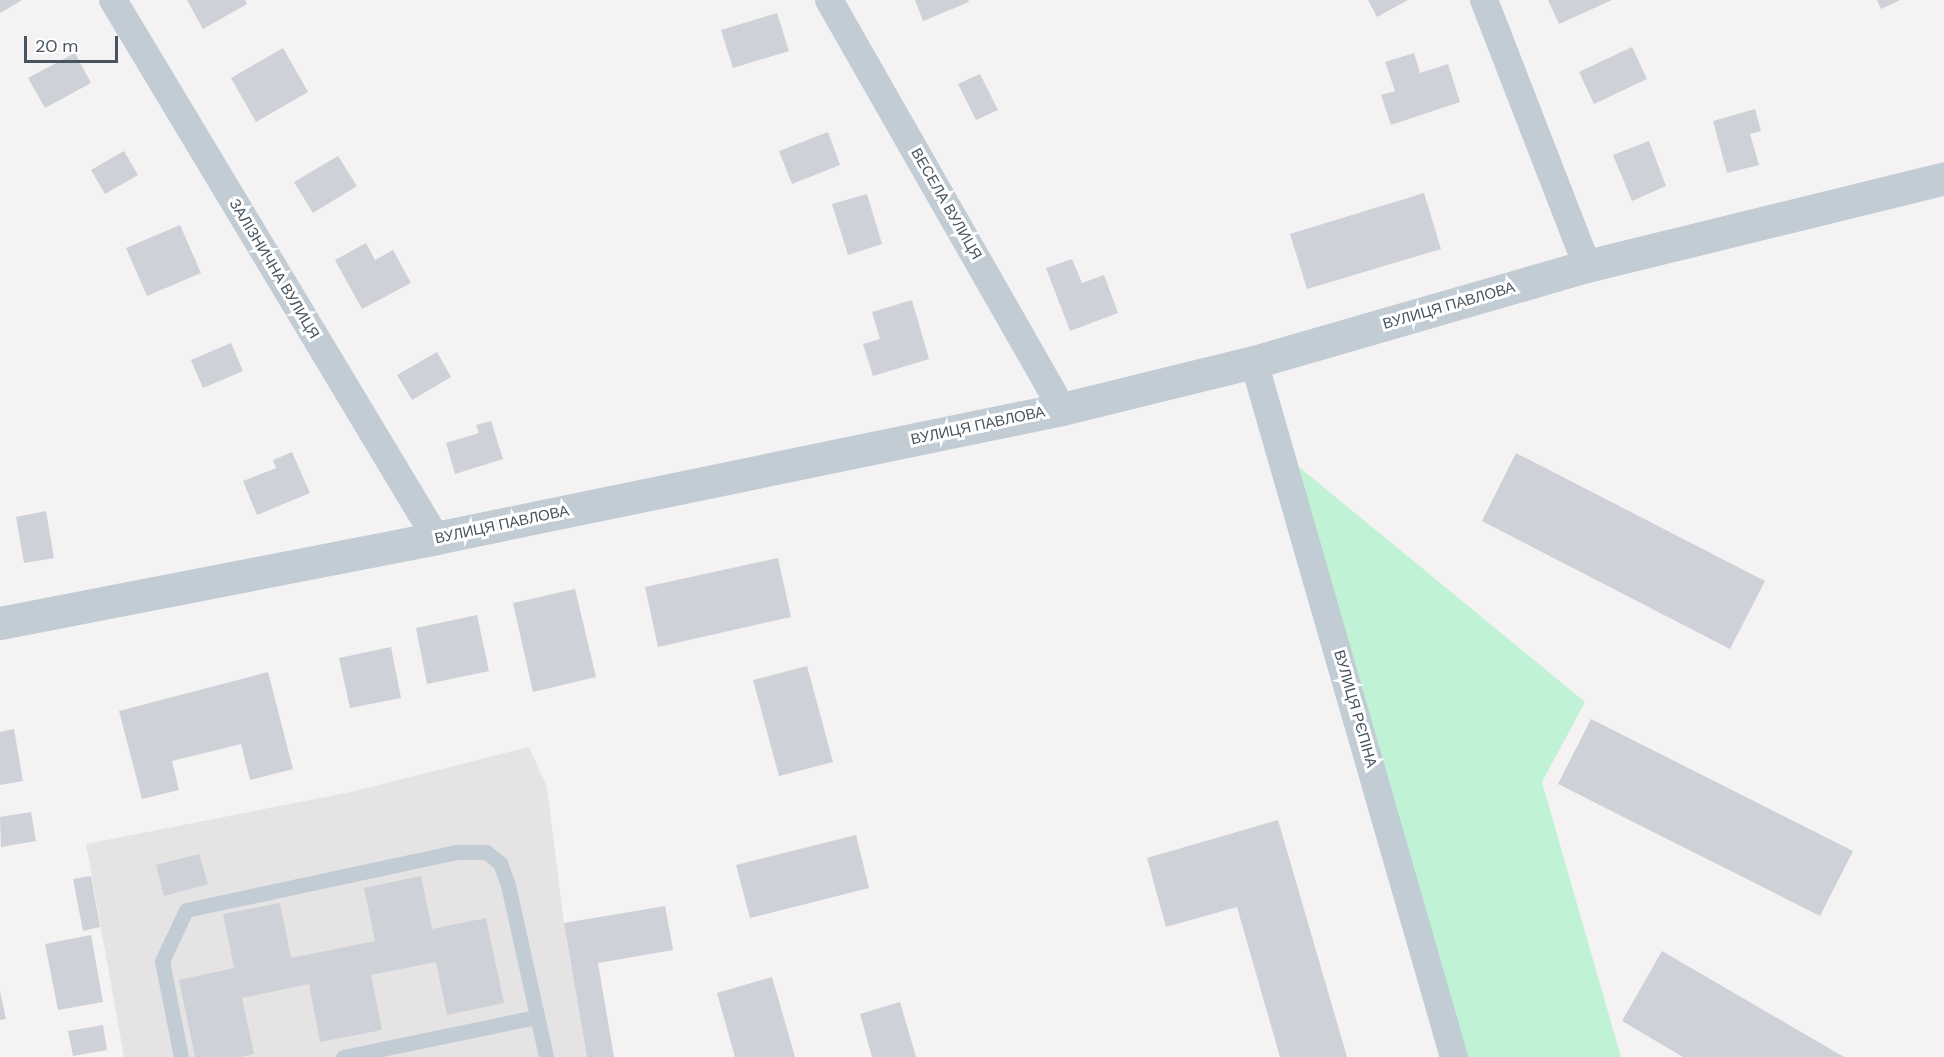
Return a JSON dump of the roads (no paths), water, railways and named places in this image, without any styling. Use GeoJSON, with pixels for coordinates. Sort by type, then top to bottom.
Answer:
{"type":"FeatureCollection","features":[{"type":"Feature","properties":{"kind":"street","name":"ЗАЛІЗНИЧНА ВУЛИЦЯ"},"geometry":{"type":"LineString","coordinates":[[113,0],[436,538]]}},
{"type":"Feature","properties":{"kind":"street","name":"ВЕСЕЛА ВУЛИЦЯ"},"geometry":{"type":"LineString","coordinates":[[829,0],[1062,409]]}},
{"type":"Feature","properties":{"kind":"street"},"geometry":{"type":"LineString","coordinates":[[1484,0],[1587,266]]}},
{"type":"Feature","properties":{"kind":"street","name":"ВУЛИЦЯ ПАВЛОВА"},"geometry":{"type":"LineString","coordinates":[[0,623],[436,538],[1062,409],[1254,362],[1587,266],[1944,178]]}},
{"type":"Feature","properties":{"kind":"street","name":"ВУЛИЦЯ РЄПІНА"},"geometry":{"type":"LineString","coordinates":[[1254,362],[1454,1057]]}},
{"type":"Feature","properties":{"kind":"lane"},"geometry":{"type":"LineString","coordinates":[[181,1057],[162,961],[186,910],[457,852],[486,852],[500,863],[508,885],[546,1057]]}},
{"type":"Feature","properties":{"kind":"lane"},"geometry":{"type":"LineString","coordinates":[[342,1057],[537,1017]]}}]}
